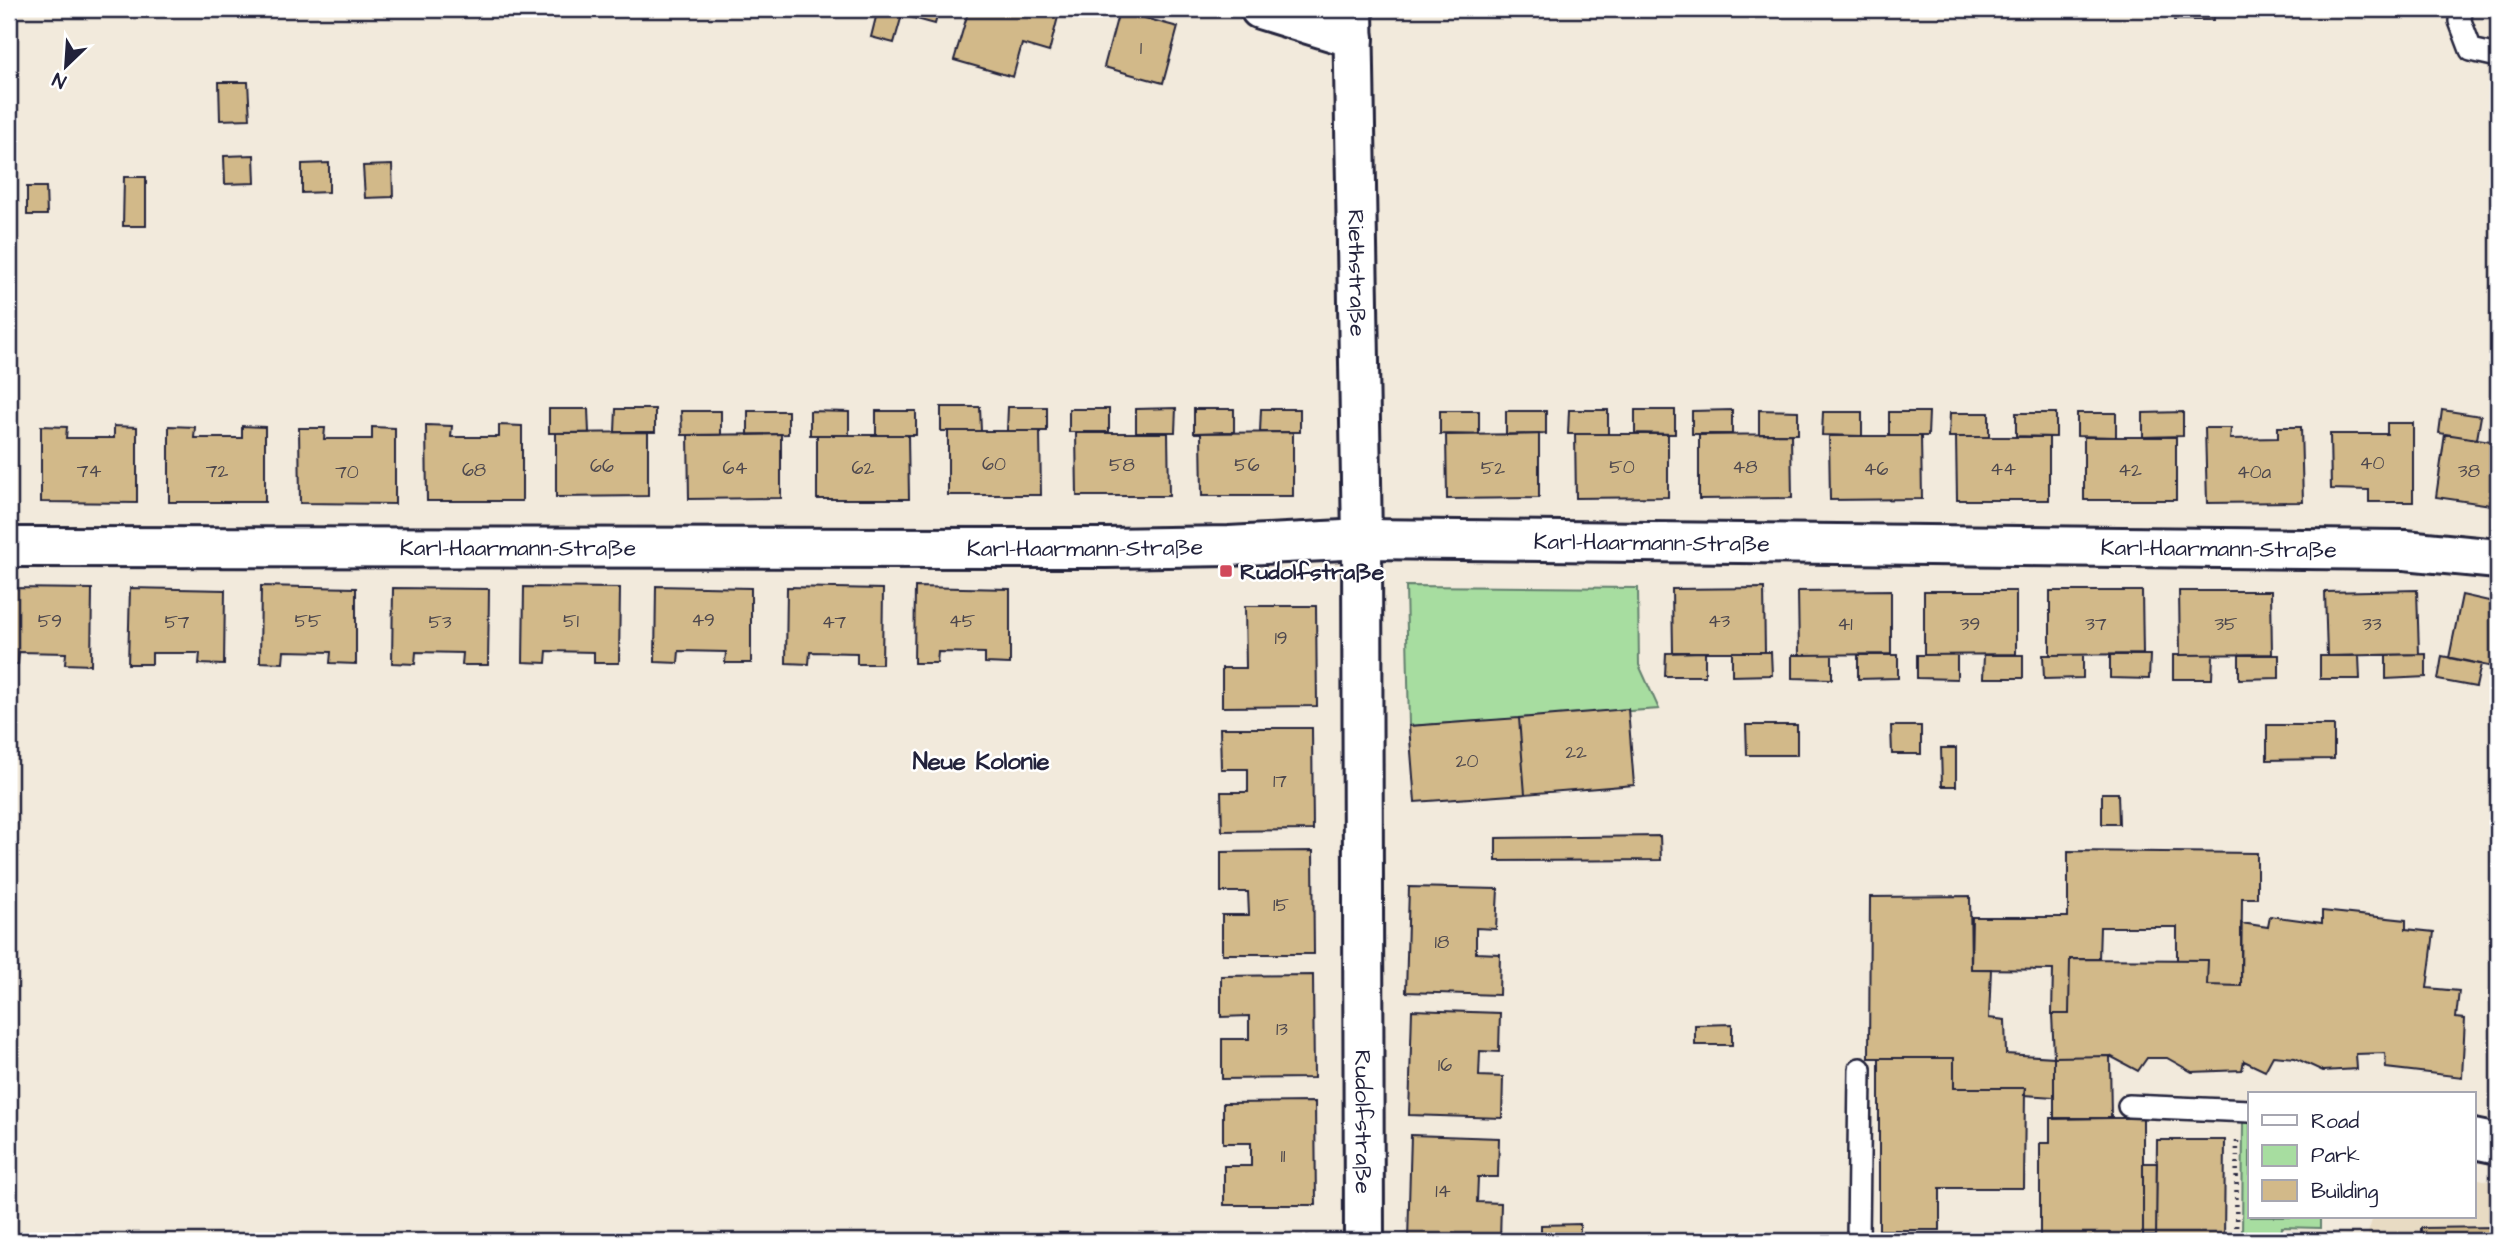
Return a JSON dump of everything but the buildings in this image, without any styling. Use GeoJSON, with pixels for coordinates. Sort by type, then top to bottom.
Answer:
{"type":"FeatureCollection","features":[{"type":"Feature","properties":{"kind":"street"},"geometry":{"type":"LineString","coordinates":[[1260,9],[1353,24]]}},
{"type":"Feature","properties":{"kind":"street","name":"Riethstraße"},"geometry":{"type":"LineString","coordinates":[[1353,24],[1362,539]]}},
{"type":"Feature","properties":{"kind":"street","name":"Karl-Haarmann-Straße"},"geometry":{"type":"LineString","coordinates":[[9,547],[1106,548],[1229,546],[1362,539],[2405,550],[2498,559]]}},
{"type":"Feature","properties":{"kind":"street","name":"Rudolfstraße"},"geometry":{"type":"LineString","coordinates":[[1362,539],[1364,1241]]}},
{"type":"Feature","properties":{"kind":"street"},"geometry":{"type":"LineString","coordinates":[[2476,1139],[2498,1144]]}},
{"type":"Feature","properties":{"kind":"lane"},"geometry":{"type":"LineString","coordinates":[[2461,9],[2460,21],[2470,50],[2498,56]]}},
{"type":"Feature","properties":{"kind":"lane"},"geometry":{"type":"LineString","coordinates":[[1858,1241],[1860,1069]]}},
{"type":"Feature","properties":{"kind":"lane"},"geometry":{"type":"LineString","coordinates":[[2129,1106],[2244,1111]]}},
{"type":"Feature","properties":{"kind":"path"},"geometry":{"type":"LineString","coordinates":[[2236,1241],[2244,1111]]}},
{"type":"Feature","properties":{"kind":"shaded area"},"geometry":{"type":"Polygon","coordinates":[[[2476,1178],[2498,1183],[2498,1241],[2368,1241],[2373,1218],[2476,1218],[2476,1178]]]}},
{"type":"Feature","properties":{"kind":"green space"},"geometry":{"type":"Polygon","coordinates":[[[1406,586],[1638,588],[1639,665],[1659,709],[1409,726],[1406,586]]]}},
{"type":"Feature","properties":{"kind":"green space"},"geometry":{"type":"Polygon","coordinates":[[[2243,1120],[2248,1121],[2248,1218],[2320,1218],[2320,1228],[2282,1227],[2281,1241],[2242,1241],[2243,1120]]]}},
{"type":"Feature","properties":{"kind":"place","name":"Rudolfstraße"},"geometry":{"type":"Point","coordinates":[1226,571]}},
{"type":"Feature","properties":{"kind":"district","name":"Neue Kolonie"},"geometry":{"type":"Point","coordinates":[981,761]}}]}
